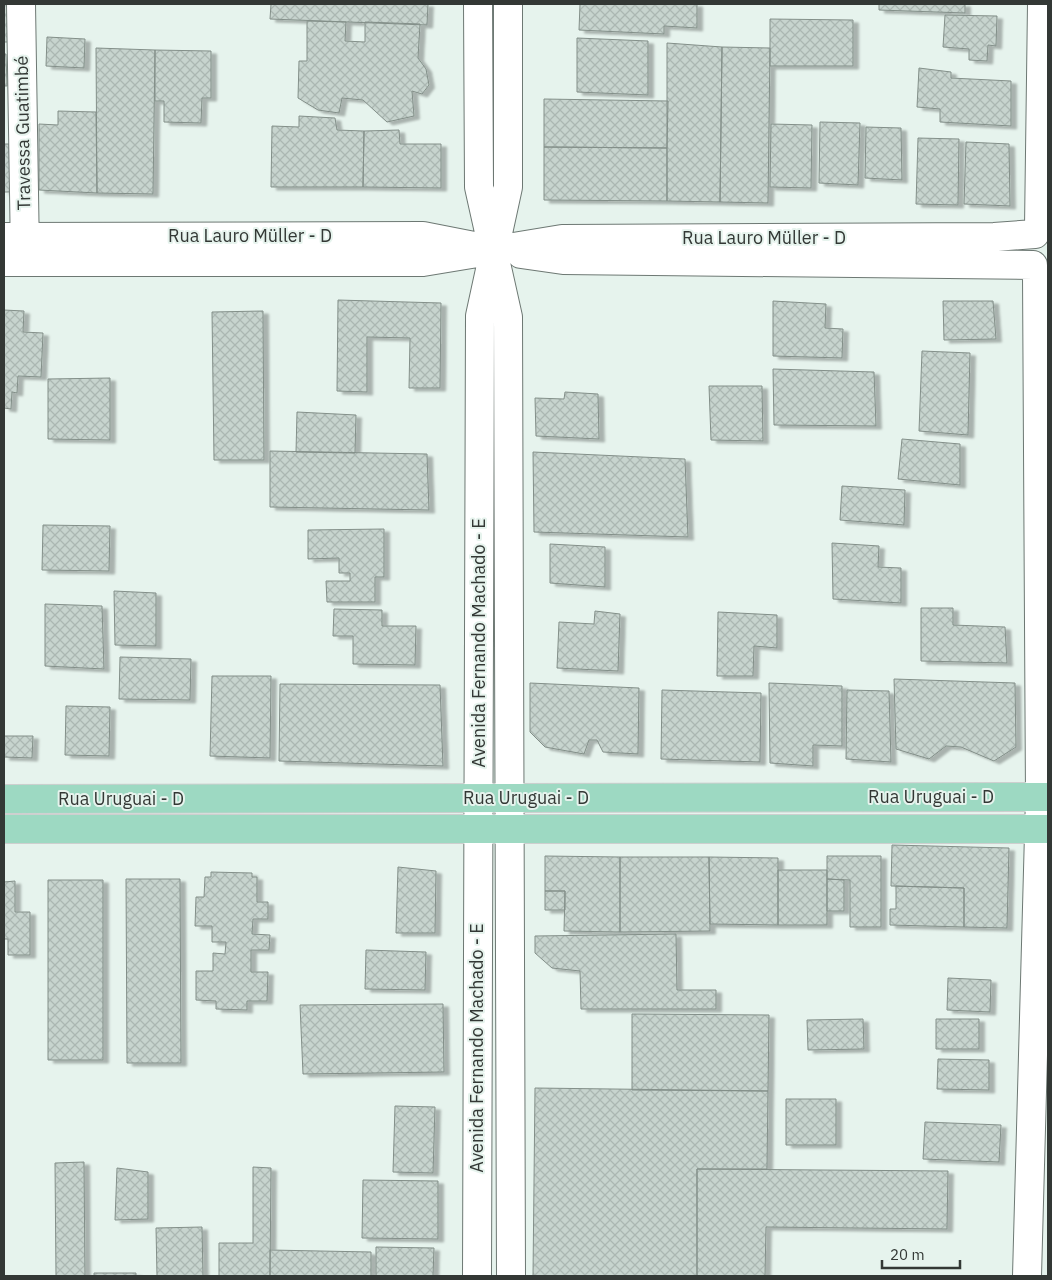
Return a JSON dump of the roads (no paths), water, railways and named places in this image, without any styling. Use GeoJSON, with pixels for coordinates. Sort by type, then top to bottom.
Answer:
{"type":"FeatureCollection","features":[{"type":"Feature","properties":{"kind":"main road","name":"Rua Uruguai - D"},"geometry":{"type":"LineString","coordinates":[[4,799],[1044,797]]}},
{"type":"Feature","properties":{"kind":"main road","name":"Rua Uruguai - D"},"geometry":{"type":"LineString","coordinates":[[4,829],[1044,829]]}},
{"type":"Feature","properties":{"kind":"street","name":"Travessa Guatimbé"},"geometry":{"type":"LineString","coordinates":[[14,249],[21,4]]}},
{"type":"Feature","properties":{"kind":"street","name":"Avenida Fernando Machado - E"},"geometry":{"type":"LineString","coordinates":[[478,4],[479,187],[508,317],[510,1276]]}},
{"type":"Feature","properties":{"kind":"street","name":"Avenida Fernando Machado - E"},"geometry":{"type":"LineString","coordinates":[[476,1276],[480,316],[508,188],[508,4]]}},
{"type":"Feature","properties":{"kind":"street"},"geometry":{"type":"LineString","coordinates":[[1027,1276],[1044,829],[1039,273],[1030,253],[1041,228],[1042,4]]}},
{"type":"Feature","properties":{"kind":"street","name":"Rua Lauro Müller - D"},"geometry":{"type":"LineString","coordinates":[[14,249],[316,249],[423,262],[494,250],[563,260],[994,237],[1041,228]]}},
{"type":"Feature","properties":{"kind":"street","name":"Rua Lauro Müller - D"},"geometry":{"type":"LineString","coordinates":[[760,250],[1039,273]]}},
{"type":"Feature","properties":{"kind":"street"},"geometry":{"type":"LineString","coordinates":[[480,527],[509,528]]}},
{"type":"Feature","properties":{"kind":"street"},"geometry":{"type":"LineString","coordinates":[[477,1103],[510,1104]]}}]}
